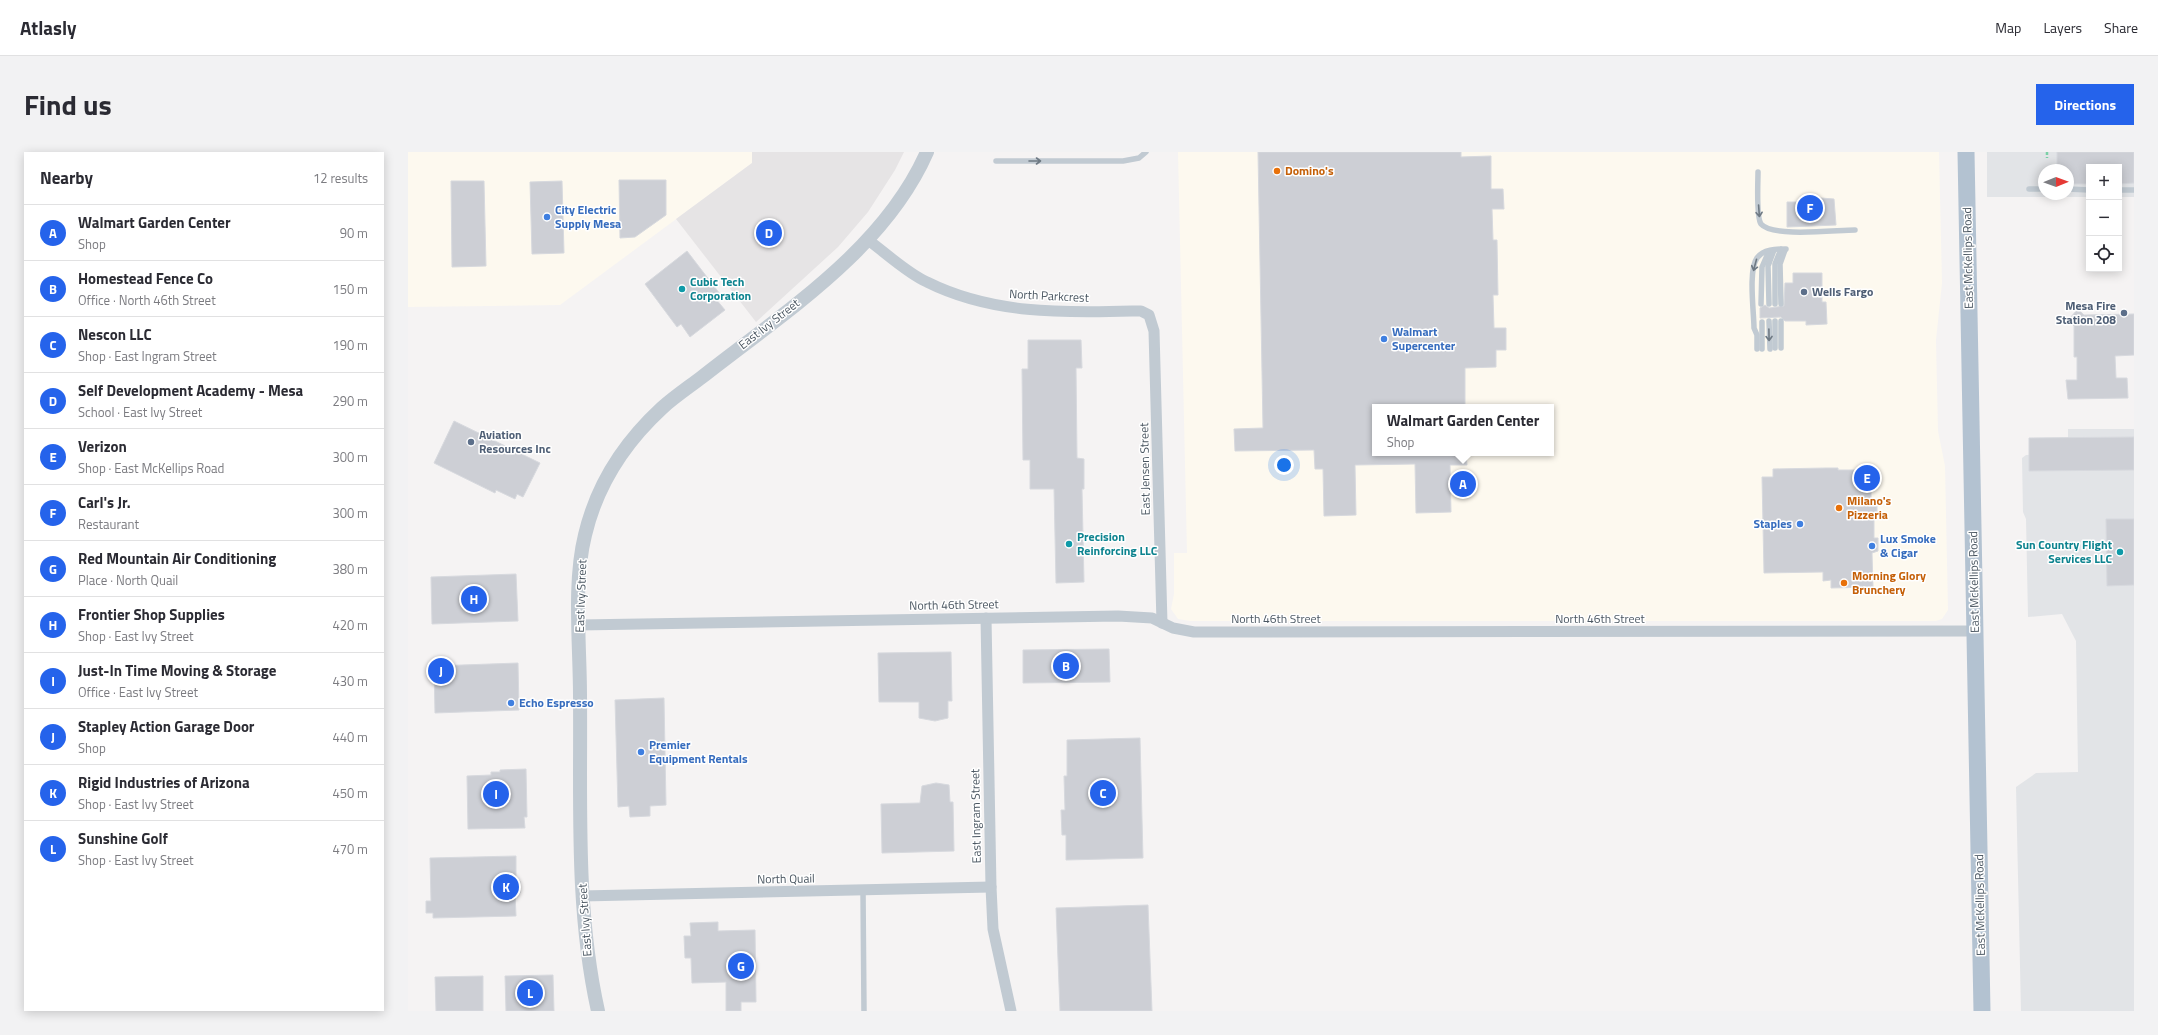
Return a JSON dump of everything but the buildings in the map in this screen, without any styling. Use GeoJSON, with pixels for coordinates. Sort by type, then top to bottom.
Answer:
{"type":"FeatureCollection","features":[{"type":"Feature","properties":{"kind":"main road","name":"East McKellips Road"},"geometry":{"type":"LineString","coordinates":[[1966,152],[1982,1011]]}},
{"type":"Feature","properties":{"kind":"street","name":"East Ivy Street"},"geometry":{"type":"LineString","coordinates":[[598,1011],[589,971],[582,896],[579,625],[579,572],[584,536],[594,505],[611,468],[634,437],[663,407],[840,268],[868,240],[905,192],[927,152]]}},
{"type":"Feature","properties":{"kind":"street","name":"North Parkcrest"},"geometry":{"type":"LineString","coordinates":[[868,240],[925,282],[958,296],[1006,308],[1027,310],[1141,311],[1150,315]]}},
{"type":"Feature","properties":{"kind":"street","name":"East Jensen Street"},"geometry":{"type":"LineString","coordinates":[[1150,315],[1154,331],[1162,623]]}},
{"type":"Feature","properties":{"kind":"street","name":"North 46th Street"},"geometry":{"type":"LineString","coordinates":[[579,625],[1118,616],[1152,618],[1173,628],[1194,632],[1974,631]]}},
{"type":"Feature","properties":{"kind":"street","name":"East Ingram Street"},"geometry":{"type":"LineString","coordinates":[[986,618],[990,887],[993,929],[1011,1011]]}},
{"type":"Feature","properties":{"kind":"street","name":"North Quail"},"geometry":{"type":"LineString","coordinates":[[582,896],[990,887]]}},
{"type":"Feature","properties":{"kind":"lane"},"geometry":{"type":"LineString","coordinates":[[996,161],[1123,162],[1139,158],[1146,152]]}},
{"type":"Feature","properties":{"kind":"lane"},"geometry":{"type":"LineString","coordinates":[[1758,172],[1760,223],[1767,228],[1781,232],[1855,230]]}},
{"type":"Feature","properties":{"kind":"lane"},"geometry":{"type":"LineString","coordinates":[[2029,189],[2038,189]]}},
{"type":"Feature","properties":{"kind":"lane"},"geometry":{"type":"LineString","coordinates":[[2074,190],[2086,190]]}},
{"type":"Feature","properties":{"kind":"lane"},"geometry":{"type":"LineString","coordinates":[[2122,190],[2134,190]]}},
{"type":"Feature","properties":{"kind":"lane"},"geometry":{"type":"LineString","coordinates":[[1762,322],[1759,349],[1757,335],[1754,328],[1753,269],[1757,257],[1772,250],[1783,249],[1775,304],[1768,266],[1772,250]]}},
{"type":"Feature","properties":{"kind":"lane"},"geometry":{"type":"LineString","coordinates":[[1761,304],[1762,267],[1772,250]]}},
{"type":"Feature","properties":{"kind":"lane"},"geometry":{"type":"LineString","coordinates":[[1775,348],[1775,321],[1775,348]]}},
{"type":"Feature","properties":{"kind":"lane"},"geometry":{"type":"LineString","coordinates":[[863,890],[864,1011]]}},
{"type":"Feature","properties":{"kind":"path"},"geometry":{"type":"LineString","coordinates":[[2047,152],[2047,158]]}},
{"type":"Feature","properties":{"kind":"shaded area"},"geometry":{"type":"Polygon","coordinates":[[[408,152],[752,152],[752,163],[560,305],[408,307],[408,152]]]}},
{"type":"Feature","properties":{"kind":"shaded area"},"geometry":{"type":"Polygon","coordinates":[[[752,152],[904,152],[895,170],[868,212],[838,247],[756,322],[676,219],[752,163],[752,152]]]}},
{"type":"Feature","properties":{"kind":"shaded area"},"geometry":{"type":"Polygon","coordinates":[[[1178,152],[1939,152],[1942,283],[1936,340],[1938,431],[1945,466],[1948,610],[1942,619],[1936,621],[1190,621],[1178,619],[1171,609],[1174,594],[1174,553],[1187,553],[1178,152]]]}},
{"type":"Feature","properties":{"kind":"shaded area"},"geometry":{"type":"Polygon","coordinates":[[[1987,152],[2134,152],[2134,197],[2122,197],[2122,164],[2086,164],[2086,197],[2074,197],[2074,164],[2038,164],[2038,197],[1987,197],[1987,152]]]}},
{"type":"Feature","properties":{"kind":"shaded area"},"geometry":{"type":"Polygon","coordinates":[[[2068,429],[2134,429],[2134,1011],[2021,1011],[2016,787],[2036,773],[2078,772],[2076,641],[2062,614],[2028,617],[2026,519],[2023,512],[2022,458],[2026,455],[2068,454],[2068,429]]]}},
{"type":"Feature","properties":{"kind":"place","name":"Domino's"},"geometry":{"type":"Point","coordinates":[1277,171]}},
{"type":"Feature","properties":{"kind":"place","name":"Carl's Jr."},"geometry":{"type":"Point","coordinates":[1810,208]}},
{"type":"Feature","properties":{"kind":"place","name":"City Electric Supply Mesa"},"geometry":{"type":"Point","coordinates":[547,217]}},
{"type":"Feature","properties":{"kind":"place","name":"Self Development Academy - Mesa"},"geometry":{"type":"Point","coordinates":[769,233]}},
{"type":"Feature","properties":{"kind":"place","name":"Cubic Tech Corporation"},"geometry":{"type":"Point","coordinates":[682,289]}},
{"type":"Feature","properties":{"kind":"place","name":"Wells Fargo"},"geometry":{"type":"Point","coordinates":[1804,292]}},
{"type":"Feature","properties":{"kind":"place","name":"Mesa Fire Station 208"},"geometry":{"type":"Point","coordinates":[2124,313]}},
{"type":"Feature","properties":{"kind":"place","name":"Walmart Supercenter"},"geometry":{"type":"Point","coordinates":[1384,339]}},
{"type":"Feature","properties":{"kind":"place","name":"Aviation Resources Inc"},"geometry":{"type":"Point","coordinates":[471,442]}},
{"type":"Feature","properties":{"kind":"place","name":"Verizon"},"geometry":{"type":"Point","coordinates":[1867,478]}},
{"type":"Feature","properties":{"kind":"place","name":"Walmart Garden Center"},"geometry":{"type":"Point","coordinates":[1463,484]}},
{"type":"Feature","properties":{"kind":"place","name":"Milano's Pizzeria"},"geometry":{"type":"Point","coordinates":[1839,508]}},
{"type":"Feature","properties":{"kind":"place","name":"Staples"},"geometry":{"type":"Point","coordinates":[1800,524]}},
{"type":"Feature","properties":{"kind":"place","name":"Precision Reinforcing LLC"},"geometry":{"type":"Point","coordinates":[1069,544]}},
{"type":"Feature","properties":{"kind":"place","name":"Lux Smoke & Cigar"},"geometry":{"type":"Point","coordinates":[1872,546]}},
{"type":"Feature","properties":{"kind":"place","name":"Sun Country Flight Services LLC"},"geometry":{"type":"Point","coordinates":[2120,552]}},
{"type":"Feature","properties":{"kind":"place","name":"Morning Glory Brunchery"},"geometry":{"type":"Point","coordinates":[1844,583]}},
{"type":"Feature","properties":{"kind":"place","name":"Frontier Shop Supplies"},"geometry":{"type":"Point","coordinates":[474,599]}},
{"type":"Feature","properties":{"kind":"place","name":"Homestead Fence Co"},"geometry":{"type":"Point","coordinates":[1066,666]}},
{"type":"Feature","properties":{"kind":"place","name":"Stapley Action Garage Door"},"geometry":{"type":"Point","coordinates":[441,671]}},
{"type":"Feature","properties":{"kind":"place","name":"Echo Espresso"},"geometry":{"type":"Point","coordinates":[511,703]}},
{"type":"Feature","properties":{"kind":"place","name":"Premier Equipment Rentals"},"geometry":{"type":"Point","coordinates":[641,752]}},
{"type":"Feature","properties":{"kind":"place","name":"Nescon LLC"},"geometry":{"type":"Point","coordinates":[1103,793]}},
{"type":"Feature","properties":{"kind":"place","name":"Just-In Time Moving & Storage"},"geometry":{"type":"Point","coordinates":[496,794]}},
{"type":"Feature","properties":{"kind":"place","name":"Rigid Industries of Arizona"},"geometry":{"type":"Point","coordinates":[506,887]}},
{"type":"Feature","properties":{"kind":"place","name":"Red Mountain Air Conditioning"},"geometry":{"type":"Point","coordinates":[741,966]}},
{"type":"Feature","properties":{"kind":"place","name":"Sunshine Golf"},"geometry":{"type":"Point","coordinates":[530,993]}}]}
